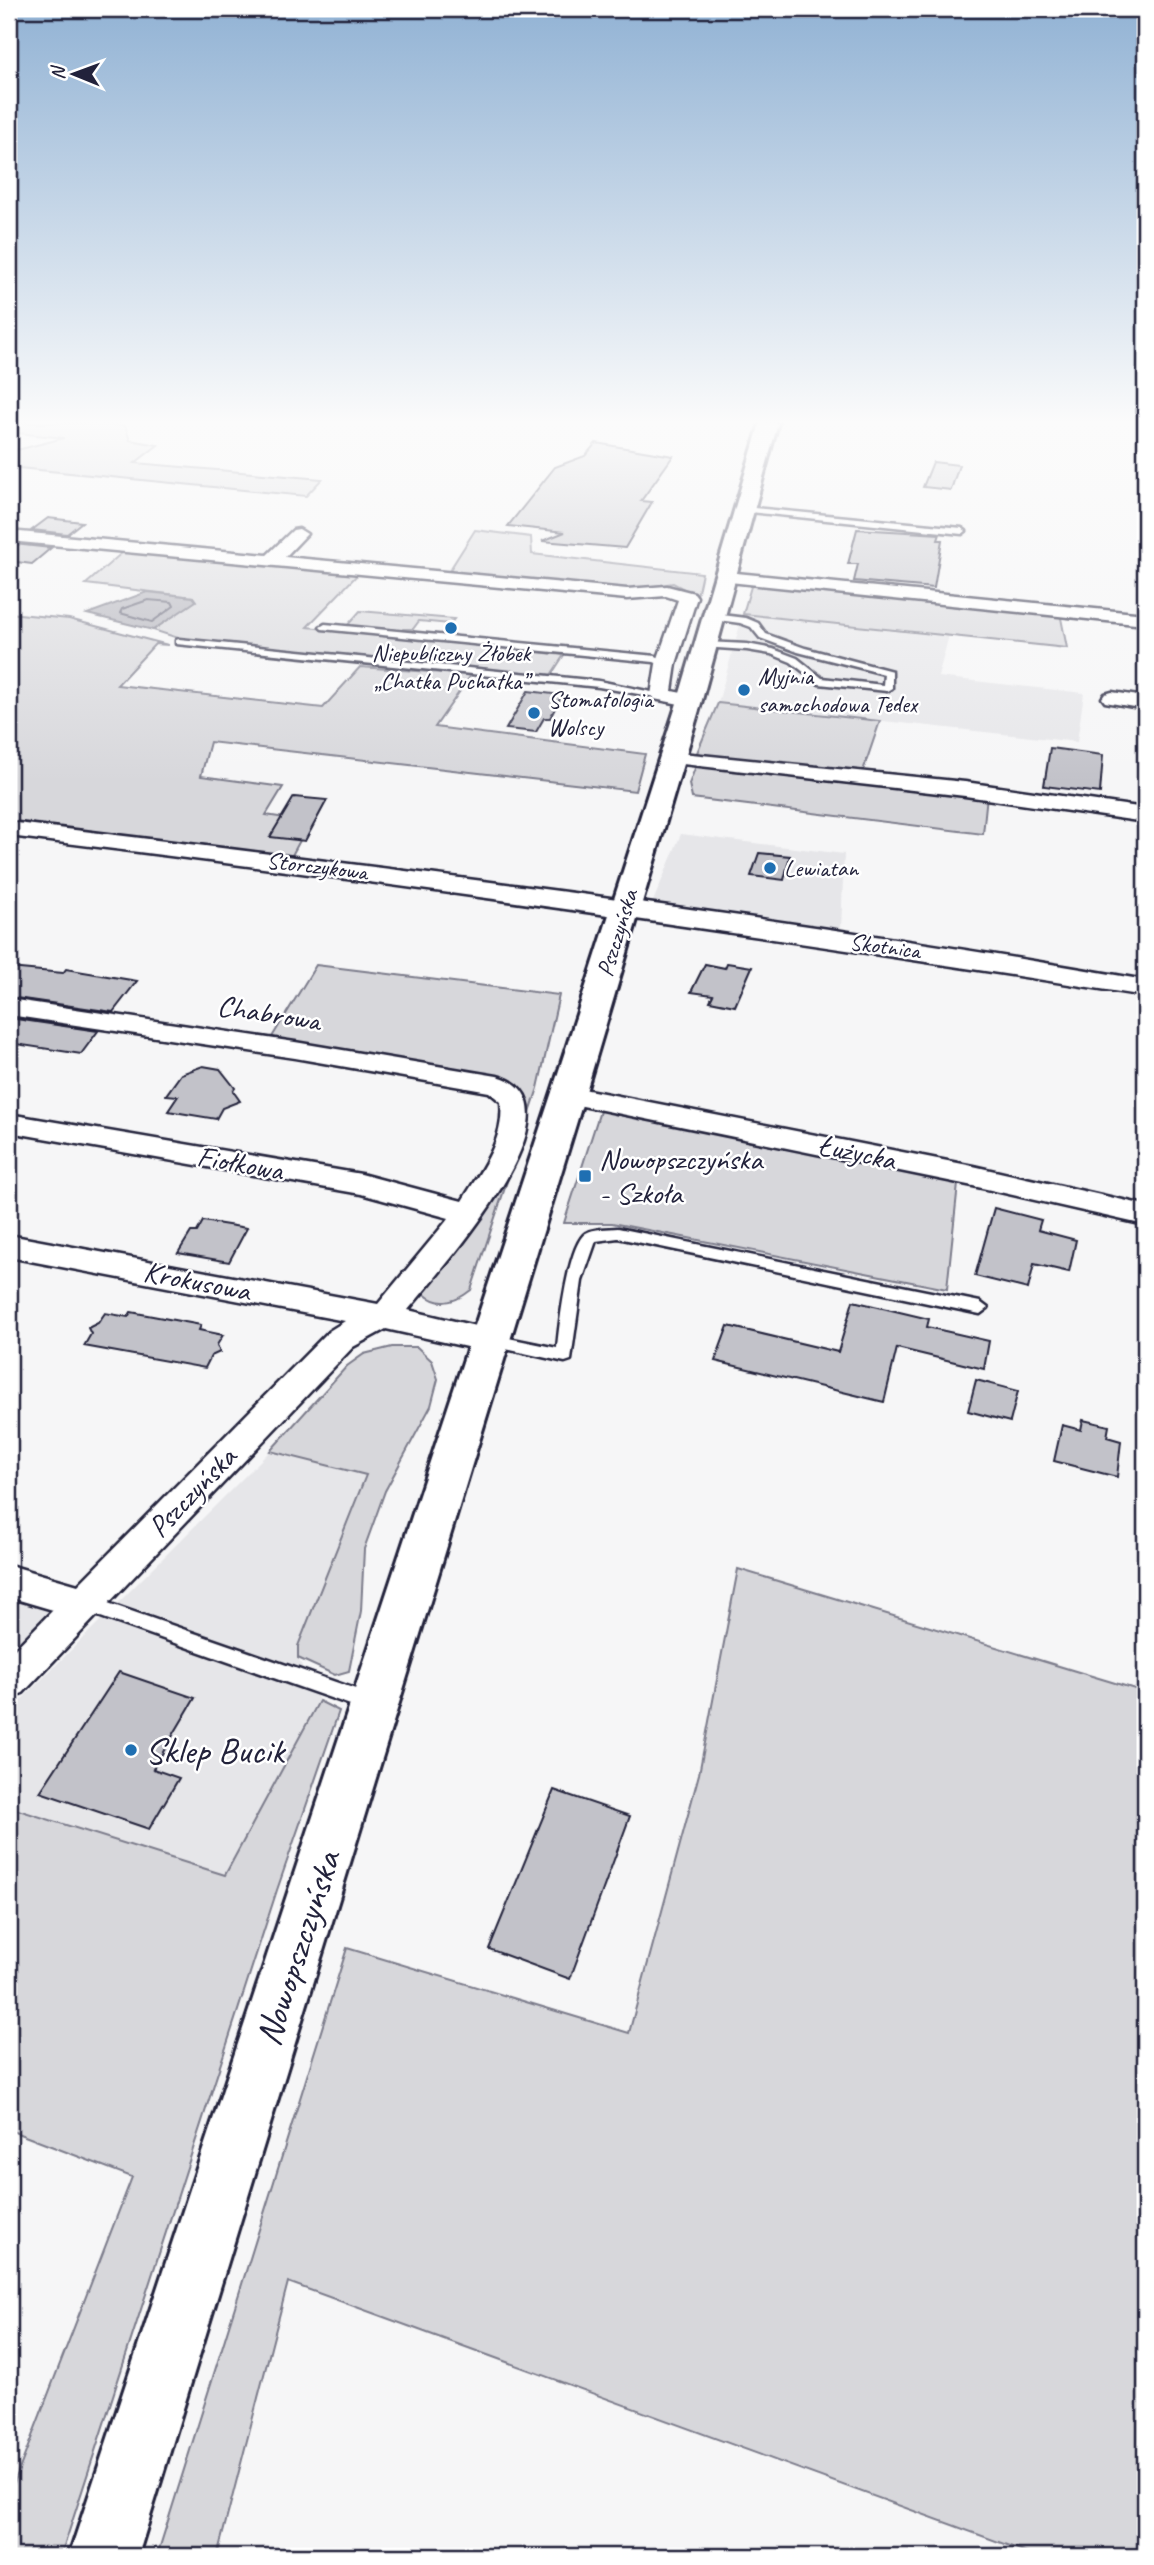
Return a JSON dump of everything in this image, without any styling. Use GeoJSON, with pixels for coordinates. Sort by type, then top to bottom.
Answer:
{"type":"FeatureCollection","features":[{"type":"Feature","properties":{"kind":"main road","name":"Pszczyńska"},"geometry":{"type":"LineString","coordinates":[[489,1340],[568,1096],[690,700],[735,543]]}},
{"type":"Feature","properties":{"kind":"main road","name":"Nowopszczyńska"},"geometry":{"type":"LineString","coordinates":[[103,2556],[489,1340]]}},
{"type":"Feature","properties":{"kind":"street"},"geometry":{"type":"LineString","coordinates":[[79,543],[627,594],[667,591],[688,597],[666,664],[661,695],[690,700]]}},
{"type":"Feature","properties":{"kind":"street"},"geometry":{"type":"LineString","coordinates":[[271,561],[290,543]]}},
{"type":"Feature","properties":{"kind":"street"},"geometry":{"type":"LineString","coordinates":[[726,577],[1145,620]]}},
{"type":"Feature","properties":{"kind":"street"},"geometry":{"type":"LineString","coordinates":[[1112,698],[1145,703]]}},
{"type":"Feature","properties":{"kind":"street"},"geometry":{"type":"LineString","coordinates":[[672,758],[965,789],[1145,815]]}},
{"type":"Feature","properties":{"kind":"street","name":"Storczykowa"},"geometry":{"type":"LineString","coordinates":[[9,829],[335,868],[624,908]]}},
{"type":"Feature","properties":{"kind":"street","name":"Skotnica"},"geometry":{"type":"LineString","coordinates":[[624,908],[1044,970],[1145,988]]}},
{"type":"Feature","properties":{"kind":"street","name":"Chabrowa"},"geometry":{"type":"LineString","coordinates":[[9,1007],[295,1050],[497,1085],[515,1099]]}},
{"type":"Feature","properties":{"kind":"street","name":"Łużycka"},"geometry":{"type":"LineString","coordinates":[[568,1096],[973,1176],[1145,1215]]}},
{"type":"Feature","properties":{"kind":"street","name":"Pszczyńska"},"geometry":{"type":"LineString","coordinates":[[9,1681],[333,1346],[365,1324],[385,1317],[470,1213],[512,1141],[517,1115],[515,1099]]}},
{"type":"Feature","properties":{"kind":"street","name":"Fiołkowa"},"geometry":{"type":"LineString","coordinates":[[9,1123],[360,1184],[470,1213]]}},
{"type":"Feature","properties":{"kind":"street","name":"Krokusowa"},"geometry":{"type":"LineString","coordinates":[[9,1246],[385,1317]]}},
{"type":"Feature","properties":{"kind":"street"},"geometry":{"type":"LineString","coordinates":[[385,1317],[489,1340]]}},
{"type":"Feature","properties":{"kind":"street"},"geometry":{"type":"LineString","coordinates":[[9,1581],[85,1603]]}},
{"type":"Feature","properties":{"kind":"lane"},"geometry":{"type":"LineString","coordinates":[[706,645],[747,647],[773,652],[794,660],[819,681],[887,688],[889,673],[868,664],[823,657],[763,636],[759,628],[750,621],[714,617]]}},
{"type":"Feature","properties":{"kind":"lane"},"geometry":{"type":"LineString","coordinates":[[325,627],[656,659],[666,664]]}},
{"type":"Feature","properties":{"kind":"lane"},"geometry":{"type":"LineString","coordinates":[[747,647],[763,636]]}},
{"type":"Feature","properties":{"kind":"lane"},"geometry":{"type":"LineString","coordinates":[[179,642],[599,684],[661,695]]}},
{"type":"Feature","properties":{"kind":"lane"},"geometry":{"type":"LineString","coordinates":[[489,1340],[565,1356],[569,1307],[577,1265],[590,1237],[618,1233],[979,1308]]}},
{"type":"Feature","properties":{"kind":"lane"},"geometry":{"type":"LineString","coordinates":[[85,1603],[375,1705]]}},
{"type":"Feature","properties":{"kind":"shaded area"},"geometry":{"type":"Polygon","coordinates":[[[467,543],[531,543],[532,554],[702,573],[697,596],[673,583],[630,590],[446,576],[467,543]]]}},
{"type":"Feature","properties":{"kind":"shaded area"},"geometry":{"type":"Polygon","coordinates":[[[124,551],[359,573],[307,627],[564,655],[551,675],[178,638],[153,630],[195,601],[193,597],[86,584],[124,551]]]}},
{"type":"Feature","properties":{"kind":"shaded area"},"geometry":{"type":"Polygon","coordinates":[[[752,583],[1060,613],[1067,648],[743,614],[752,583]]]}},
{"type":"Feature","properties":{"kind":"shaded area"},"geometry":{"type":"Polygon","coordinates":[[[360,611],[454,619],[450,624],[419,621],[413,629],[403,629],[400,633],[346,627],[360,611]]]}},
{"type":"Feature","properties":{"kind":"shaded area"},"geometry":{"type":"Polygon","coordinates":[[[9,613],[69,619],[168,645],[155,644],[117,685],[323,708],[360,667],[471,675],[435,727],[645,754],[635,791],[210,742],[201,776],[283,787],[266,815],[310,822],[290,859],[9,825],[9,613]]]}},
{"type":"Feature","properties":{"kind":"shaded area"},"geometry":{"type":"Polygon","coordinates":[[[743,614],[949,635],[938,677],[1084,693],[1077,742],[718,703],[743,614]]]}},
{"type":"Feature","properties":{"kind":"shaded area"},"geometry":{"type":"Polygon","coordinates":[[[718,703],[880,721],[863,771],[696,755],[718,703]]]}},
{"type":"Feature","properties":{"kind":"shaded area"},"geometry":{"type":"Polygon","coordinates":[[[697,763],[987,795],[983,834],[692,798],[689,784],[697,763]]]}},
{"type":"Feature","properties":{"kind":"shaded area"},"geometry":{"type":"Polygon","coordinates":[[[681,834],[844,854],[841,930],[652,904],[681,834]]]}},
{"type":"Feature","properties":{"kind":"shaded area"},"geometry":{"type":"Polygon","coordinates":[[[316,965],[559,995],[538,1088],[471,1290],[460,1298],[448,1302],[436,1301],[424,1294],[425,1285],[524,1126],[528,1103],[517,1084],[272,1037],[316,965]]]}},
{"type":"Feature","properties":{"kind":"shaded area"},"geometry":{"type":"Polygon","coordinates":[[[601,1108],[958,1184],[947,1289],[612,1223],[564,1223],[601,1108]]]}},
{"type":"Feature","properties":{"kind":"shaded area"},"geometry":{"type":"Polygon","coordinates":[[[392,1347],[417,1347],[432,1361],[438,1379],[431,1406],[385,1491],[364,1549],[361,1611],[349,1671],[335,1675],[298,1658],[298,1646],[366,1475],[270,1451],[347,1366],[364,1354],[392,1347]]]}},
{"type":"Feature","properties":{"kind":"shaded area"},"geometry":{"type":"Polygon","coordinates":[[[270,1451],[367,1474],[298,1646],[298,1658],[319,1701],[225,1875],[9,1807],[9,1712],[270,1451]]]}},
{"type":"Feature","properties":{"kind":"shaded area"},"geometry":{"type":"Polygon","coordinates":[[[738,1569],[1145,1692],[1145,2556],[1037,2556],[288,2282],[217,2556],[157,2556],[347,1948],[629,2033],[699,1774],[738,1569]]]}},
{"type":"Feature","properties":{"kind":"shaded area"},"geometry":{"type":"Polygon","coordinates":[[[9,1592],[55,1607],[9,1656],[9,1592]]]}},
{"type":"Feature","properties":{"kind":"shaded area"},"geometry":{"type":"Polygon","coordinates":[[[319,1701],[339,1711],[277,1890],[61,2556],[9,2556],[9,2496],[132,2177],[9,2130],[9,1807],[225,1875],[319,1701]]]}},
{"type":"Feature","properties":{"kind":"water"},"geometry":{"type":"Polygon","coordinates":[[[147,592],[193,597],[196,601],[153,630],[87,614],[147,592]]]}},
{"type":"Feature","properties":{"kind":"building"},"geometry":{"type":"Polygon","coordinates":[[[562,543],[628,543],[625,548],[562,543]]]}},
{"type":"Feature","properties":{"kind":"building"},"geometry":{"type":"Polygon","coordinates":[[[853,543],[942,543],[934,588],[854,581],[858,564],[848,564],[853,543]]]}},
{"type":"Feature","properties":{"kind":"building"},"geometry":{"type":"Polygon","coordinates":[[[14,544],[51,548],[32,564],[9,561],[9,548],[14,544]]]}},
{"type":"Feature","properties":{"kind":"building","name":"Stomatologia Wolscy"},"geometry":{"type":"Polygon","coordinates":[[[528,691],[562,695],[550,718],[544,718],[536,732],[506,729],[528,691]]]}},
{"type":"Feature","properties":{"kind":"building"},"geometry":{"type":"Polygon","coordinates":[[[1050,748],[1103,755],[1100,793],[1044,786],[1050,748]]]}},
{"type":"Feature","properties":{"kind":"building"},"geometry":{"type":"Polygon","coordinates":[[[294,797],[327,800],[305,841],[270,837],[294,797]]]}},
{"type":"Feature","properties":{"kind":"building"},"geometry":{"type":"Polygon","coordinates":[[[759,853],[790,856],[784,880],[751,876],[759,853]]]}},
{"type":"Feature","properties":{"kind":"building"},"geometry":{"type":"Polygon","coordinates":[[[727,963],[752,967],[735,1006],[710,1001],[713,995],[691,992],[705,964],[725,968],[727,963]]]}},
{"type":"Feature","properties":{"kind":"building"},"geometry":{"type":"Polygon","coordinates":[[[9,968],[63,973],[66,969],[137,981],[113,1012],[9,997],[9,968]]]}},
{"type":"Feature","properties":{"kind":"building"},"geometry":{"type":"Polygon","coordinates":[[[9,1018],[98,1031],[81,1054],[9,1043],[9,1018]]]}},
{"type":"Feature","properties":{"kind":"building"},"geometry":{"type":"Polygon","coordinates":[[[203,1066],[220,1069],[235,1088],[233,1091],[240,1101],[222,1108],[216,1119],[168,1111],[178,1096],[166,1095],[181,1074],[203,1066]]]}},
{"type":"Feature","properties":{"kind":"building"},"geometry":{"type":"Polygon","coordinates":[[[994,1208],[1041,1220],[1038,1230],[1076,1240],[1069,1272],[1034,1264],[1028,1289],[975,1276],[994,1208]]]}},
{"type":"Feature","properties":{"kind":"building"},"geometry":{"type":"Polygon","coordinates":[[[203,1221],[247,1228],[229,1262],[178,1253],[191,1232],[197,1232],[203,1221]]]}},
{"type":"Feature","properties":{"kind":"building"},"geometry":{"type":"Polygon","coordinates":[[[853,1301],[929,1319],[927,1327],[989,1341],[984,1369],[897,1348],[884,1402],[715,1361],[728,1326],[838,1352],[853,1301]]]}},
{"type":"Feature","properties":{"kind":"building"},"geometry":{"type":"Polygon","coordinates":[[[131,1312],[201,1325],[199,1330],[223,1335],[217,1345],[220,1352],[211,1356],[205,1368],[84,1346],[91,1334],[88,1328],[98,1323],[105,1313],[128,1317],[131,1312]]]}},
{"type":"Feature","properties":{"kind":"building"},"geometry":{"type":"Polygon","coordinates":[[[976,1380],[1018,1391],[1010,1422],[968,1411],[976,1380]]]}},
{"type":"Feature","properties":{"kind":"building"},"geometry":{"type":"Polygon","coordinates":[[[1083,1420],[1109,1426],[1107,1437],[1121,1441],[1117,1477],[1054,1461],[1062,1425],[1081,1430],[1083,1420]]]}},
{"type":"Feature","properties":{"kind":"building"},"geometry":{"type":"Polygon","coordinates":[[[119,1672],[195,1698],[153,1769],[179,1778],[149,1829],[40,1792],[119,1672]]]}},
{"type":"Feature","properties":{"kind":"building"},"geometry":{"type":"Polygon","coordinates":[[[554,1790],[630,1816],[570,1979],[489,1949],[554,1790]]]}},
{"type":"Feature","properties":{"kind":"place","name":"Niepubliczny Żłobek „Chatka Puchatka”"},"geometry":{"type":"Point","coordinates":[451,628]}},
{"type":"Feature","properties":{"kind":"place","name":"Myjnia samochodowa Tedex"},"geometry":{"type":"Point","coordinates":[744,690]}},
{"type":"Feature","properties":{"kind":"place","name":"Stomatologia Wolscy"},"geometry":{"type":"Point","coordinates":[534,713]}},
{"type":"Feature","properties":{"kind":"place","name":"Lewiatan"},"geometry":{"type":"Point","coordinates":[770,868]}},
{"type":"Feature","properties":{"kind":"place","name":"Nowopszczyńska - Szkoła"},"geometry":{"type":"Point","coordinates":[585,1176]}},
{"type":"Feature","properties":{"kind":"place","name":"Sklep Bucik"},"geometry":{"type":"Point","coordinates":[131,1750]}}]}
